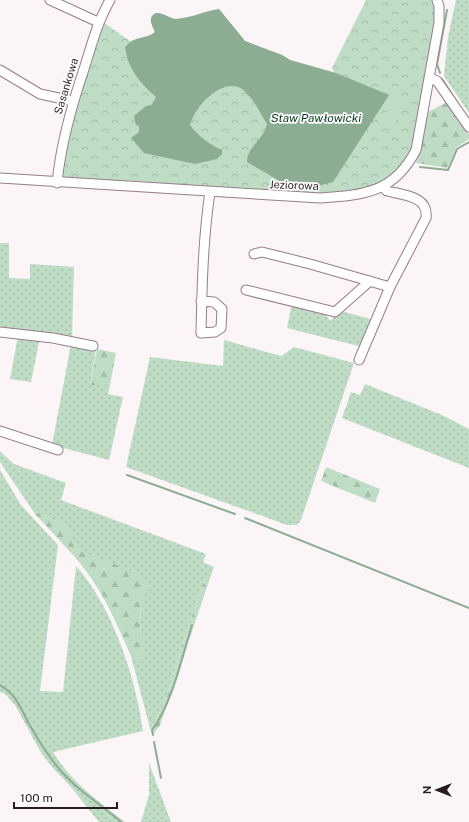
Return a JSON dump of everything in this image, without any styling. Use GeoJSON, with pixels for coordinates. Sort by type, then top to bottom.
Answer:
{"type":"FeatureCollection","features":[{"type":"Feature","properties":{"kind":"street"},"geometry":{"type":"LineString","coordinates":[[50,0],[98,22]]}},
{"type":"Feature","properties":{"kind":"street","name":"Sasankowa"},"geometry":{"type":"LineString","coordinates":[[57,183],[62,145],[74,101],[98,22],[110,0]]}},
{"type":"Feature","properties":{"kind":"street","name":"Jeziorowa"},"geometry":{"type":"LineString","coordinates":[[0,178],[57,183],[320,198],[354,194],[383,187],[392,182],[406,168],[416,150],[430,78],[440,11],[437,0]]}},
{"type":"Feature","properties":{"kind":"street"},"geometry":{"type":"LineString","coordinates":[[0,70],[40,94],[74,101]]}},
{"type":"Feature","properties":{"kind":"street"},"geometry":{"type":"LineString","coordinates":[[430,78],[437,81],[469,127]]}},
{"type":"Feature","properties":{"kind":"street"},"geometry":{"type":"LineString","coordinates":[[359,360],[390,287],[426,218],[427,212],[422,201],[387,191],[383,187]]}},
{"type":"Feature","properties":{"kind":"street"},"geometry":{"type":"LineString","coordinates":[[201,301],[205,226],[210,192]]}},
{"type":"Feature","properties":{"kind":"street"},"geometry":{"type":"LineString","coordinates":[[254,254],[262,252],[390,287]]}},
{"type":"Feature","properties":{"kind":"street"},"geometry":{"type":"LineString","coordinates":[[246,290],[335,312],[370,281]]}},
{"type":"Feature","properties":{"kind":"street"},"geometry":{"type":"LineString","coordinates":[[0,332],[53,338],[93,346]]}},
{"type":"Feature","properties":{"kind":"street"},"geometry":{"type":"LineString","coordinates":[[0,430],[58,450]]}},
{"type":"Feature","properties":{"kind":"green space"},"geometry":{"type":"Polygon","coordinates":[[[366,0],[432,0],[437,12],[413,148],[399,172],[376,185],[322,194],[65,178],[62,174],[75,113],[103,22],[130,41],[150,36],[155,32],[151,19],[155,13],[176,19],[219,9],[245,41],[282,55],[290,60],[335,73],[332,68],[366,0]]]}},
{"type":"Feature","properties":{"kind":"green space"},"geometry":{"type":"Polygon","coordinates":[[[456,0],[469,0],[469,113],[444,76],[448,37],[456,0]]]}},
{"type":"Feature","properties":{"kind":"green space"},"geometry":{"type":"Polygon","coordinates":[[[394,98],[405,105],[393,126],[382,120],[394,98]]]}},
{"type":"Feature","properties":{"kind":"green space"},"geometry":{"type":"Polygon","coordinates":[[[447,102],[469,135],[469,139],[456,148],[447,168],[416,163],[422,144],[428,112],[447,102]]]}},
{"type":"Feature","properties":{"kind":"green space"},"geometry":{"type":"Polygon","coordinates":[[[0,243],[9,243],[9,278],[30,279],[30,264],[74,267],[72,341],[0,330],[0,243]]]}},
{"type":"Feature","properties":{"kind":"green space"},"geometry":{"type":"Polygon","coordinates":[[[292,304],[324,312],[330,321],[341,311],[374,320],[362,347],[287,328],[292,304]]]}},
{"type":"Feature","properties":{"kind":"green space"},"geometry":{"type":"Polygon","coordinates":[[[18,336],[40,338],[31,382],[10,379],[18,336]]]}},
{"type":"Feature","properties":{"kind":"green space"},"geometry":{"type":"Polygon","coordinates":[[[224,340],[281,356],[294,347],[354,363],[301,520],[297,525],[287,525],[126,467],[150,357],[223,366],[224,340]]]}},
{"type":"Feature","properties":{"kind":"green space"},"geometry":{"type":"Polygon","coordinates":[[[71,344],[96,349],[90,384],[110,385],[108,394],[123,397],[109,460],[52,445],[71,344]]]}},
{"type":"Feature","properties":{"kind":"green space"},"geometry":{"type":"Polygon","coordinates":[[[97,349],[116,353],[110,385],[90,385],[97,349]]]}},
{"type":"Feature","properties":{"kind":"green space"},"geometry":{"type":"Polygon","coordinates":[[[365,384],[442,415],[469,429],[469,468],[342,418],[351,392],[360,395],[365,384]]]}},
{"type":"Feature","properties":{"kind":"green space"},"geometry":{"type":"Polygon","coordinates":[[[0,451],[14,464],[66,483],[61,500],[206,554],[203,562],[214,567],[210,578],[206,578],[200,591],[164,703],[156,720],[150,728],[131,656],[137,659],[142,657],[140,617],[147,583],[80,551],[75,545],[67,526],[36,512],[35,514],[0,462],[0,451]]]}},
{"type":"Feature","properties":{"kind":"green space"},"geometry":{"type":"Polygon","coordinates":[[[326,467],[380,489],[375,503],[321,481],[326,467]]]}},
{"type":"Feature","properties":{"kind":"green space"},"geometry":{"type":"Polygon","coordinates":[[[0,470],[21,505],[58,545],[40,691],[63,692],[76,566],[89,582],[101,601],[128,666],[135,688],[143,731],[53,752],[76,782],[125,822],[99,822],[70,786],[51,766],[40,751],[15,705],[5,694],[0,692],[0,470]]]}},
{"type":"Feature","properties":{"kind":"green space"},"geometry":{"type":"Polygon","coordinates":[[[36,512],[67,526],[75,545],[80,551],[118,565],[144,579],[147,584],[147,592],[140,614],[143,646],[142,657],[137,660],[131,656],[100,591],[74,556],[35,514],[36,512]]]}},
{"type":"Feature","properties":{"kind":"green space"},"geometry":{"type":"Polygon","coordinates":[[[206,578],[210,578],[160,725],[153,735],[150,728],[156,720],[164,703],[200,591],[206,578]]]}},
{"type":"Feature","properties":{"kind":"green space"},"geometry":{"type":"Polygon","coordinates":[[[149,763],[171,822],[141,822],[149,795],[149,763]]]}},
{"type":"Feature","properties":{"kind":"water","name":"Staw Pawłowicki"},"geometry":{"type":"Polygon","coordinates":[[[219,9],[245,41],[282,55],[290,60],[336,73],[389,95],[333,182],[313,187],[290,187],[247,162],[250,152],[263,134],[267,124],[250,96],[236,86],[223,88],[206,99],[193,117],[190,125],[204,140],[222,150],[222,154],[217,159],[195,164],[144,153],[131,138],[139,132],[139,126],[136,125],[134,116],[146,106],[152,105],[156,97],[135,75],[126,55],[125,47],[136,39],[148,36],[155,32],[151,24],[151,19],[155,13],[176,19],[219,9]]]}},
{"type":"Feature","properties":{"kind":"waterway"},"geometry":{"type":"LineString","coordinates":[[440,73],[437,64],[447,10]]}},
{"type":"Feature","properties":{"kind":"waterway"},"geometry":{"type":"LineString","coordinates":[[442,79],[457,102]]}},
{"type":"Feature","properties":{"kind":"waterway"},"geometry":{"type":"LineString","coordinates":[[420,167],[448,170],[457,149],[469,142]]}},
{"type":"Feature","properties":{"kind":"waterway"},"geometry":{"type":"LineString","coordinates":[[127,475],[235,514]]}},
{"type":"Feature","properties":{"kind":"waterway"},"geometry":{"type":"LineString","coordinates":[[245,518],[469,608]]}},
{"type":"Feature","properties":{"kind":"waterway"},"geometry":{"type":"LineString","coordinates":[[153,735],[152,730],[171,694],[192,625]]}},
{"type":"Feature","properties":{"kind":"waterway"},"geometry":{"type":"LineString","coordinates":[[0,685],[16,699],[40,743],[63,773],[121,822]]}},
{"type":"Feature","properties":{"kind":"waterway"},"geometry":{"type":"LineString","coordinates":[[154,742],[161,778]]}}]}
